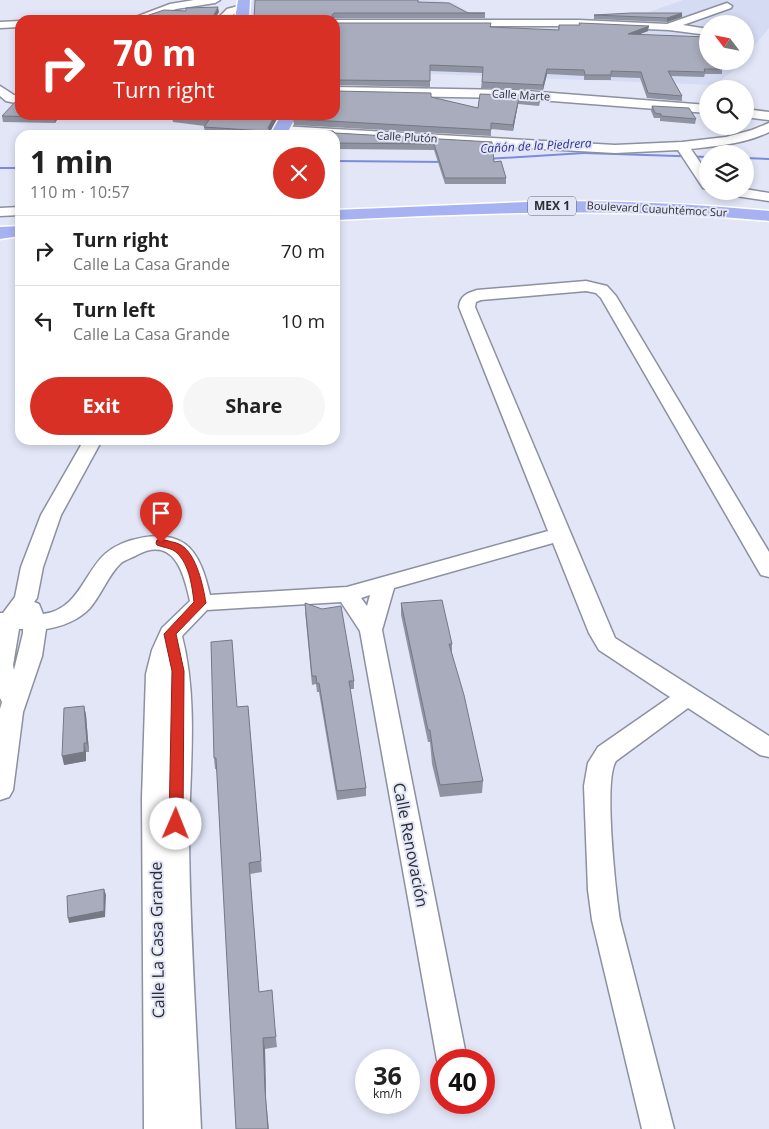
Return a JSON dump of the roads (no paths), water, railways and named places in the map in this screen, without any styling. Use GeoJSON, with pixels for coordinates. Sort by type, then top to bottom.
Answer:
{"type":"FeatureCollection","features":[{"type":"Feature","properties":{"kind":"main road","name":"Boulevard Cuauhtémoc Sur"},"geometry":{"type":"LineString","coordinates":[[340,215],[611,205],[676,208],[769,216]]}},
{"type":"Feature","properties":{"kind":"main road"},"geometry":{"type":"LineString","coordinates":[[0,233],[15,232]]}},
{"type":"Feature","properties":{"kind":"street"},"geometry":{"type":"LineString","coordinates":[[150,15],[174,6],[215,0]]}},
{"type":"Feature","properties":{"kind":"street"},"geometry":{"type":"LineString","coordinates":[[668,26],[727,6]]}},
{"type":"Feature","properties":{"kind":"street"},"geometry":{"type":"LineString","coordinates":[[227,15],[231,11],[242,10]]}},
{"type":"Feature","properties":{"kind":"street"},"geometry":{"type":"LineString","coordinates":[[340,23],[579,23],[668,26],[699,31]]}},
{"type":"Feature","properties":{"kind":"street"},"geometry":{"type":"LineString","coordinates":[[0,25],[15,24]]}},
{"type":"Feature","properties":{"kind":"street"},"geometry":{"type":"LineString","coordinates":[[0,90],[10,98],[15,99]]}},
{"type":"Feature","properties":{"kind":"street","name":"Calle Marte"},"geometry":{"type":"LineString","coordinates":[[340,91],[513,94],[699,108]]}},
{"type":"Feature","properties":{"kind":"street"},"geometry":{"type":"LineString","coordinates":[[754,114],[769,116]]}},
{"type":"Feature","properties":{"kind":"street","name":"Calle Plutón"},"geometry":{"type":"LineString","coordinates":[[340,135],[688,154],[757,133],[769,127]]}},
{"type":"Feature","properties":{"kind":"street"},"geometry":{"type":"LineString","coordinates":[[688,154],[699,171]]}},
{"type":"Feature","properties":{"kind":"street"},"geometry":{"type":"LineString","coordinates":[[754,195],[769,197]]}},
{"type":"Feature","properties":{"kind":"street"},"geometry":{"type":"LineString","coordinates":[[0,212],[15,211]]}},
{"type":"Feature","properties":{"kind":"street"},"geometry":{"type":"LineString","coordinates":[[769,570],[608,296],[601,289],[586,286],[477,294],[468,300],[467,307],[600,633],[607,644],[769,748]]}},
{"type":"Feature","properties":{"kind":"street"},"geometry":{"type":"LineString","coordinates":[[14,702],[4,682],[1,665],[5,621],[26,598],[32,566],[51,515],[90,445]]}},
{"type":"Feature","properties":{"kind":"street"},"geometry":{"type":"LineString","coordinates":[[5,621],[36,622],[56,620],[81,604],[113,559],[143,543],[161,543],[178,548],[188,561],[196,580],[200,603],[347,594],[560,534]]}},
{"type":"Feature","properties":{"kind":"street","name":"Calle Renovación"},"geometry":{"type":"LineString","coordinates":[[371,630],[384,584]]}},
{"type":"Feature","properties":{"kind":"street","name":"Calle Renovación"},"geometry":{"type":"LineString","coordinates":[[347,594],[371,630],[450,1049]]}},
{"type":"Feature","properties":{"kind":"street"},"geometry":{"type":"LineString","coordinates":[[0,790],[14,702],[32,647],[36,622],[26,598]]}},
{"type":"Feature","properties":{"kind":"street","name":"Calle La Casa Grande"},"geometry":{"type":"LineString","coordinates":[[160,1129],[155,798],[158,674],[161,654],[170,634],[200,603]]}},
{"type":"Feature","properties":{"kind":"street","name":"Calle La Casa Grande"},"geometry":{"type":"LineString","coordinates":[[170,634],[178,671],[179,693],[176,842],[185,1129]]}},
{"type":"Feature","properties":{"kind":"street"},"geometry":{"type":"LineString","coordinates":[[658,1129],[606,920],[602,890],[597,786],[601,763],[606,754],[688,697]]}},
{"type":"Feature","properties":{"kind":"waterway","name":"Cañón de la Piedrera"},"geometry":{"type":"LineString","coordinates":[[486,159],[584,153],[699,157]]}},
{"type":"Feature","properties":{"kind":"waterway","name":"Cañón de la Piedrera"},"geometry":{"type":"LineString","coordinates":[[754,158],[769,159]]}},
{"type":"Feature","properties":{"kind":"waterway","name":"Cañón de la Piedrera"},"geometry":{"type":"LineString","coordinates":[[340,161],[445,162]]}},
{"type":"Feature","properties":{"kind":"waterway","name":"Cañón de la Piedrera"},"geometry":{"type":"LineString","coordinates":[[0,168],[15,168]]}}]}
